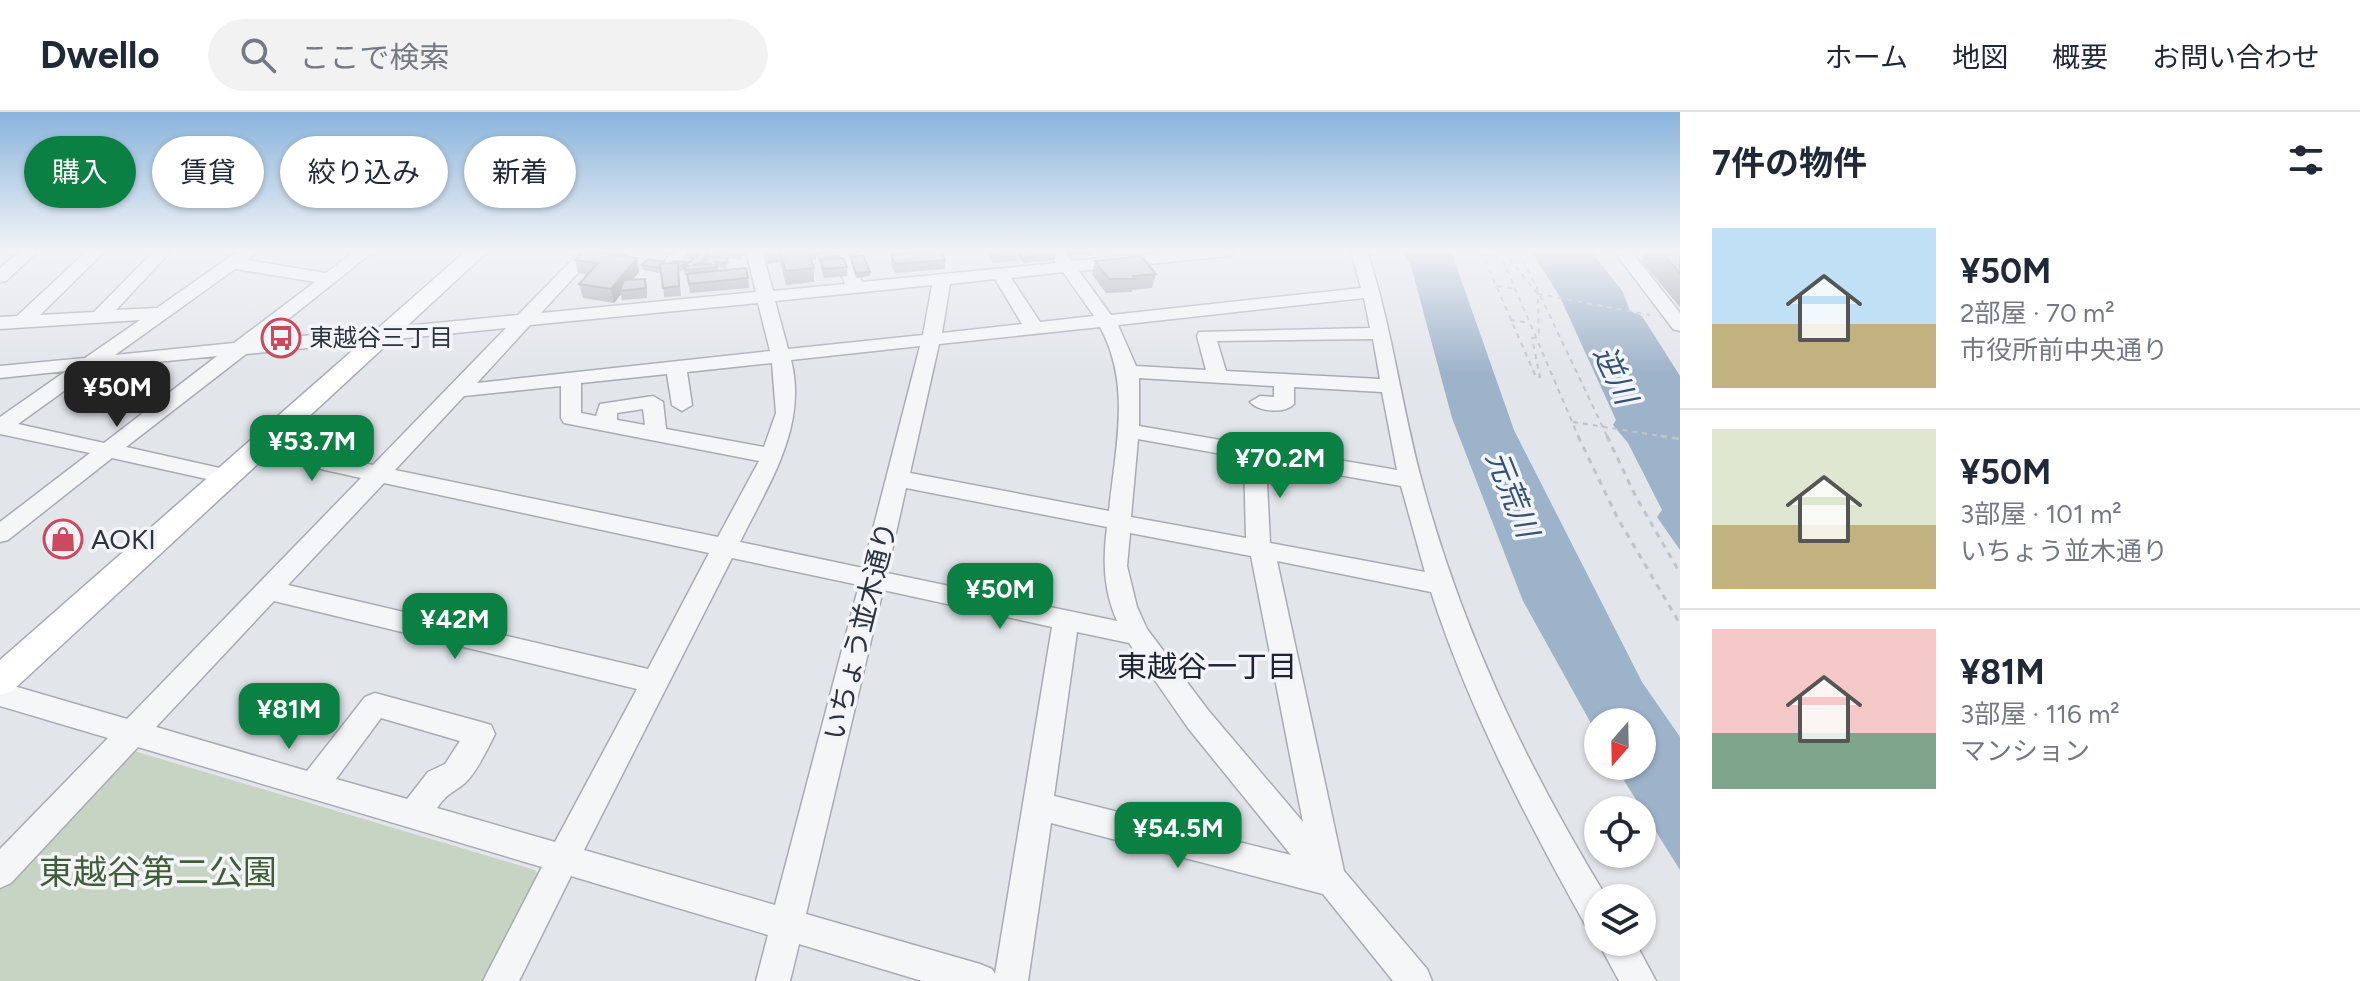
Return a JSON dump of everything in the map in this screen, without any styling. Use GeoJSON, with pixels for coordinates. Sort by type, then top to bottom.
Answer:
{"type":"FeatureCollection","features":[{"type":"Feature","properties":{"kind":"main road"},"geometry":{"type":"LineString","coordinates":[[0,681],[433,292]]}},
{"type":"Feature","properties":{"kind":"street"},"geometry":{"type":"LineString","coordinates":[[22,322],[54,292]]}},
{"type":"Feature","properties":{"kind":"street"},"geometry":{"type":"LineString","coordinates":[[101,315],[124,292]]}},
{"type":"Feature","properties":{"kind":"street"},"geometry":{"type":"LineString","coordinates":[[0,427],[191,292]]}},
{"type":"Feature","properties":{"kind":"street"},"geometry":{"type":"LineString","coordinates":[[0,534],[314,292]]}},
{"type":"Feature","properties":{"kind":"street"},"geometry":{"type":"LineString","coordinates":[[0,872],[551,292]]}},
{"type":"Feature","properties":{"kind":"street"},"geometry":{"type":"LineString","coordinates":[[500,981],[772,456],[786,413],[787,391],[764,292]]}},
{"type":"Feature","properties":{"kind":"street"},"geometry":{"type":"LineString","coordinates":[[0,372],[820,292]]}},
{"type":"Feature","properties":{"kind":"street","name":"いちょう並木通り"},"geometry":{"type":"LineString","coordinates":[[773,981],[931,340],[940,292]]}},
{"type":"Feature","properties":{"kind":"street"},"geometry":{"type":"LineString","coordinates":[[1011,292],[1034,328]]}},
{"type":"Feature","properties":{"kind":"street"},"geometry":{"type":"LineString","coordinates":[[1085,292],[1120,342],[1131,372],[1115,566],[1118,586],[1137,635],[1198,719],[1415,981]]}},
{"type":"Feature","properties":{"kind":"street"},"geometry":{"type":"LineString","coordinates":[[455,391],[1372,292],[1410,480],[1440,584],[1501,739],[1584,891]]}},
{"type":"Feature","properties":{"kind":"street"},"geometry":{"type":"LineString","coordinates":[[1654,292],[1680,325]]}},
{"type":"Feature","properties":{"kind":"street"},"geometry":{"type":"LineString","coordinates":[[0,323],[161,313]]}},
{"type":"Feature","properties":{"kind":"street"},"geometry":{"type":"LineString","coordinates":[[1218,376],[1206,336],[1380,333]]}},
{"type":"Feature","properties":{"kind":"street"},"geometry":{"type":"LineString","coordinates":[[676,367],[682,405]]}},
{"type":"Feature","properties":{"kind":"street"},"geometry":{"type":"LineString","coordinates":[[1131,372],[1390,386]]}},
{"type":"Feature","properties":{"kind":"street"},"geometry":{"type":"LineString","coordinates":[[571,379],[571,418],[772,456]]}},
{"type":"Feature","properties":{"kind":"street"},"geometry":{"type":"LineString","coordinates":[[1260,402],[1284,404],[1284,381]]}},
{"type":"Feature","properties":{"kind":"street"},"geometry":{"type":"LineString","coordinates":[[606,425],[607,408],[653,402],[656,435]]}},
{"type":"Feature","properties":{"kind":"street"},"geometry":{"type":"LineString","coordinates":[[0,427],[225,476]]}},
{"type":"Feature","properties":{"kind":"street"},"geometry":{"type":"LineString","coordinates":[[1128,431],[1410,480]]}},
{"type":"Feature","properties":{"kind":"street"},"geometry":{"type":"LineString","coordinates":[[256,448],[1137,635]]}},
{"type":"Feature","properties":{"kind":"street"},"geometry":{"type":"LineString","coordinates":[[1255,453],[1260,549],[1331,879]]}},
{"type":"Feature","properties":{"kind":"street"},"geometry":{"type":"LineString","coordinates":[[896,478],[1440,584]]}},
{"type":"Feature","properties":{"kind":"street"},"geometry":{"type":"LineString","coordinates":[[267,590],[655,682]]}},
{"type":"Feature","properties":{"kind":"street"},"geometry":{"type":"LineString","coordinates":[[1011,981],[1066,620]]}},
{"type":"Feature","properties":{"kind":"street"},"geometry":{"type":"LineString","coordinates":[[0,694],[980,981]]}},
{"type":"Feature","properties":{"kind":"street"},"geometry":{"type":"LineString","coordinates":[[313,786],[375,705],[481,734],[455,773],[439,781],[414,815]]}},
{"type":"Feature","properties":{"kind":"street"},"geometry":{"type":"LineString","coordinates":[[1038,806],[1331,879]]}},
{"type":"Feature","properties":{"kind":"street"},"geometry":{"type":"LineString","coordinates":[[1624,956],[1639,981]]}},
{"type":"Feature","properties":{"kind":"path"},"geometry":{"type":"LineString","coordinates":[[1499,292],[1536,377],[1554,379]]}},
{"type":"Feature","properties":{"kind":"path"},"geometry":{"type":"LineString","coordinates":[[1517,292],[1617,517],[1680,624]]}},
{"type":"Feature","properties":{"kind":"path"},"geometry":{"type":"LineString","coordinates":[[1537,292],[1540,295],[1649,314]]}},
{"type":"Feature","properties":{"kind":"path"},"geometry":{"type":"LineString","coordinates":[[1538,292],[1636,497],[1680,573]]}},
{"type":"Feature","properties":{"kind":"path"},"geometry":{"type":"LineString","coordinates":[[1540,295],[1539,335],[1532,338],[1540,377]]}},
{"type":"Feature","properties":{"kind":"path"},"geometry":{"type":"LineString","coordinates":[[1510,320],[1531,323]]}},
{"type":"Feature","properties":{"kind":"path"},"geometry":{"type":"LineString","coordinates":[[1573,422],[1680,439]]}},
{"type":"Feature","properties":{"kind":"green space","name":"東越谷第二公園"},"geometry":{"type":"Polygon","coordinates":[[[134,751],[535,870],[541,878],[485,981],[0,981],[0,882],[134,751]]]}},
{"type":"Feature","properties":{"kind":"water","name":"元荒川"},"geometry":{"type":"Polygon","coordinates":[[[1418,292],[1465,292],[1514,430],[1642,682],[1680,737],[1680,870],[1656,832],[1656,796],[1634,796],[1624,780],[1656,780],[1656,708],[1584,708],[1584,711],[1523,601],[1452,418],[1418,292]]]}},
{"type":"Feature","properties":{"kind":"water","name":"逆川"},"geometry":{"type":"Polygon","coordinates":[[[1557,292],[1623,292],[1630,311],[1642,316],[1680,376],[1680,550],[1657,517],[1662,510],[1628,443],[1613,425],[1616,420],[1557,292]]]}},
{"type":"Feature","properties":{"kind":"place","name":"東越谷三丁目"},"geometry":{"type":"Point","coordinates":[281,338]}},
{"type":"Feature","properties":{"kind":"place","name":"AOKI"},"geometry":{"type":"Point","coordinates":[63,539]}},
{"type":"Feature","properties":{"kind":"district","name":"東越谷一丁目"},"geometry":{"type":"Point","coordinates":[1207,667]}}]}
